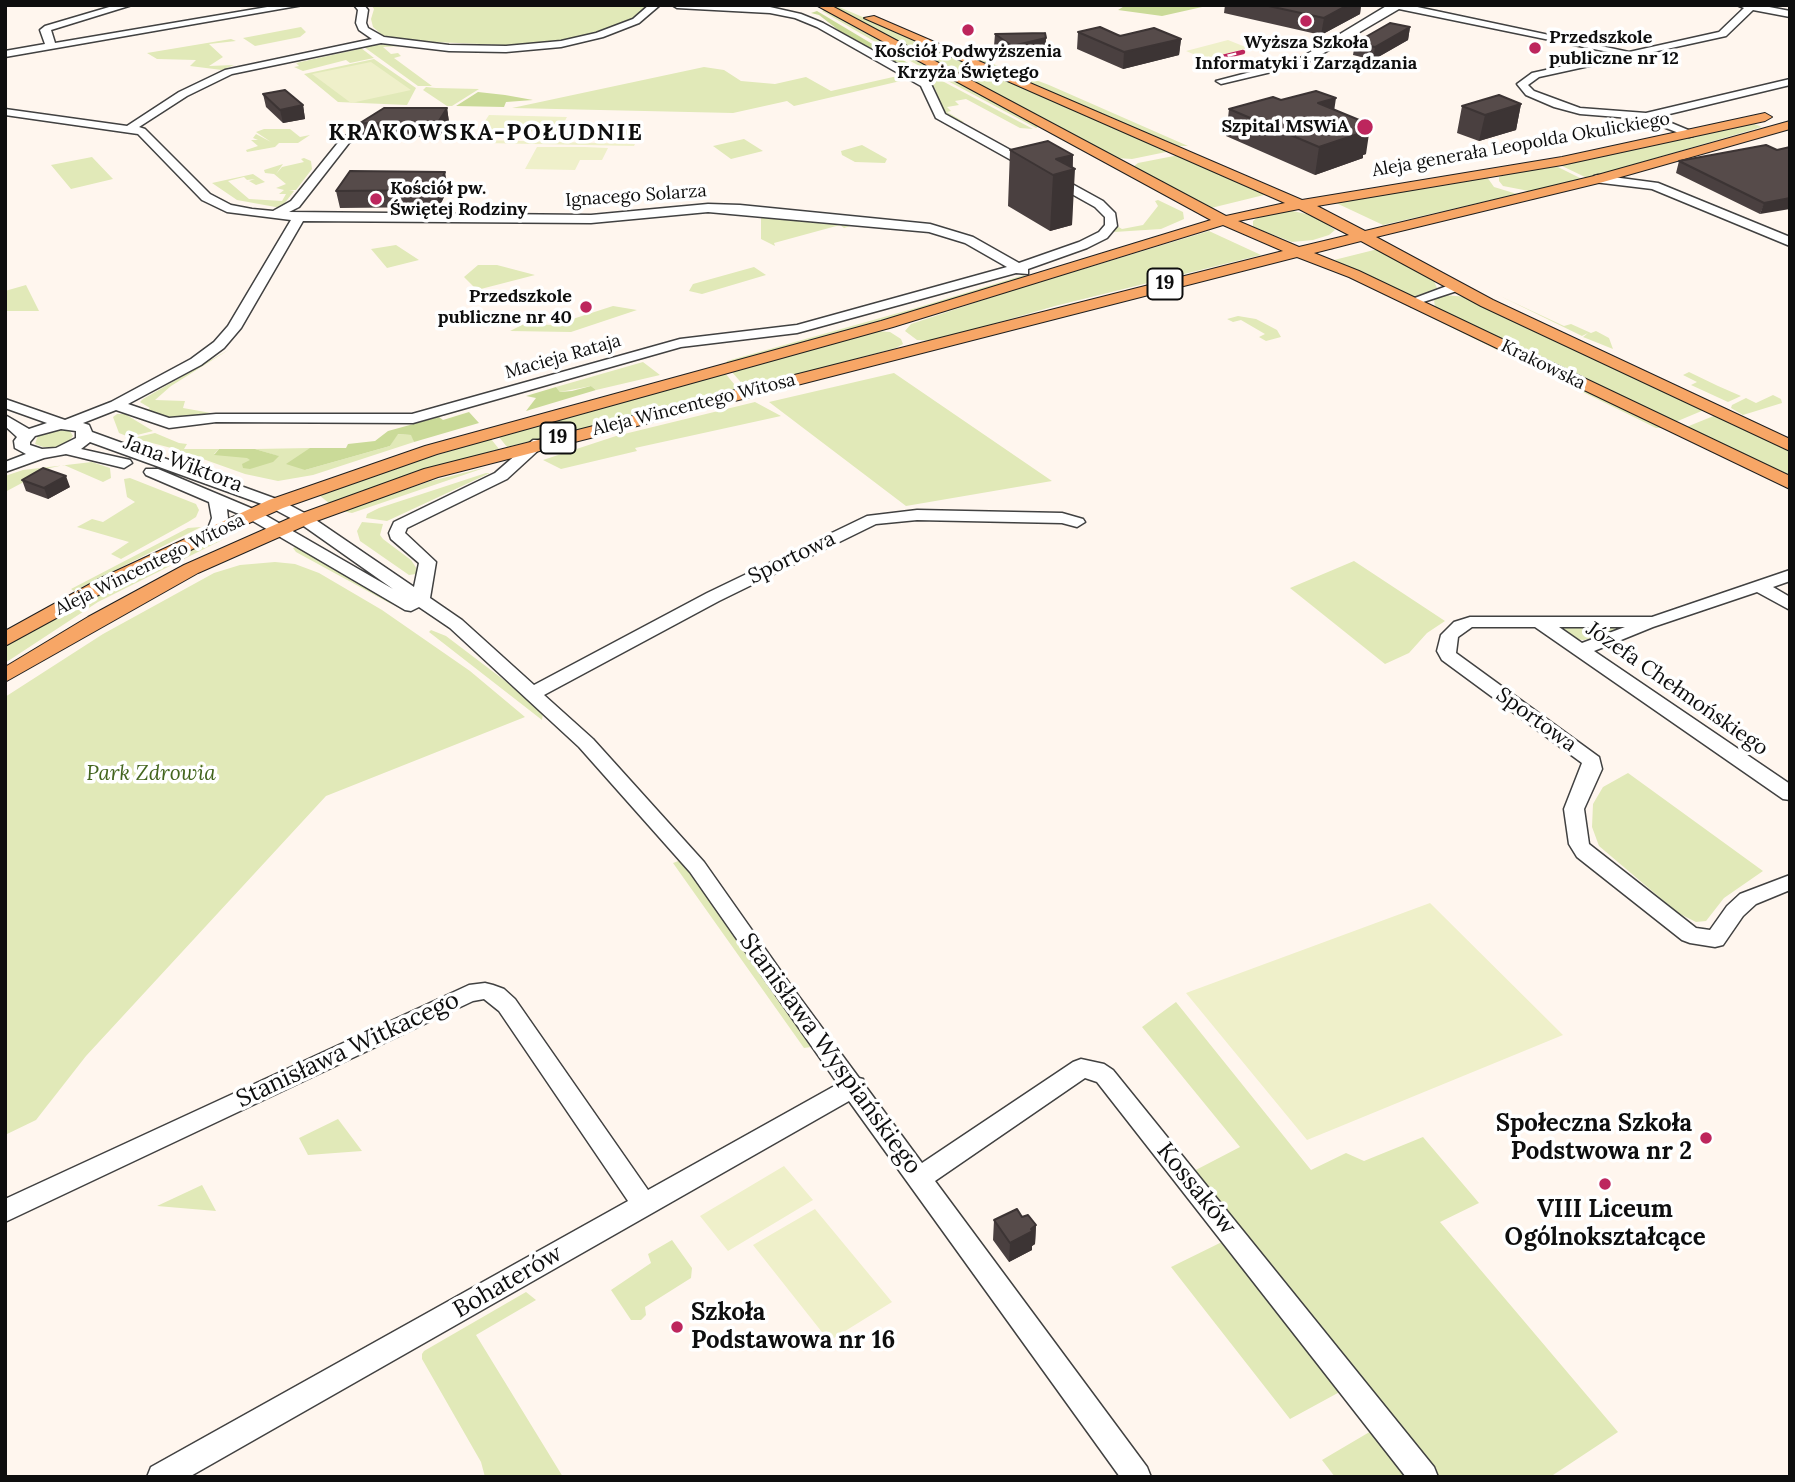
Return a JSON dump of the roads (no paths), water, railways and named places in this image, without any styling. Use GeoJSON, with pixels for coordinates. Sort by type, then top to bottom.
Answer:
{"type":"FeatureCollection","features":[{"type":"Feature","properties":{"kind":"main road"},"geometry":{"type":"LineString","coordinates":[[821,5],[1224,221],[1295,251]]}},
{"type":"Feature","properties":{"kind":"main road"},"geometry":{"type":"LineString","coordinates":[[842,5],[1299,203]]}},
{"type":"Feature","properties":{"kind":"main road","name":"Aleja generała Leopolda Okulickiego"},"geometry":{"type":"LineString","coordinates":[[1224,221],[1299,203],[1498,172],[1790,111]]}},
{"type":"Feature","properties":{"kind":"main road"},"geometry":{"type":"LineString","coordinates":[[1763,117],[1787,125]]}},
{"type":"Feature","properties":{"kind":"main road","name":"Aleja generała Leopolda Okulickiego"},"geometry":{"type":"LineString","coordinates":[[1362,235],[1598,179],[1787,125]]}},
{"type":"Feature","properties":{"kind":"main road"},"geometry":{"type":"LineString","coordinates":[[1498,172],[1494,179],[1500,187],[1535,193]]}},
{"type":"Feature","properties":{"kind":"main road","name":"Krakowska"},"geometry":{"type":"LineString","coordinates":[[1299,203],[1455,286],[1790,446]]}},
{"type":"Feature","properties":{"kind":"main road","name":"Aleja Wincentego Witosa"},"geometry":{"type":"LineString","coordinates":[[5,640],[108,582],[252,514],[431,450],[887,324],[1224,221]]}},
{"type":"Feature","properties":{"kind":"main road","name":"19"},"geometry":{"type":"LineString","coordinates":[[1295,251],[1362,235]]}},
{"type":"Feature","properties":{"kind":"main road","name":"Aleja Wincentego Witosa"},"geometry":{"type":"LineString","coordinates":[[5,676],[130,601],[191,569],[304,519],[459,464],[920,349],[1295,251]]}},
{"type":"Feature","properties":{"kind":"main road","name":"Krakowska"},"geometry":{"type":"LineString","coordinates":[[1295,251],[1345,270],[1790,482]]}},
{"type":"Feature","properties":{"kind":"main road"},"geometry":{"type":"LineString","coordinates":[[887,324],[920,349]]}},
{"type":"Feature","properties":{"kind":"street"},"geometry":{"type":"LineString","coordinates":[[50,43],[45,30],[52,26],[127,5]]}},
{"type":"Feature","properties":{"kind":"street"},"geometry":{"type":"LineString","coordinates":[[5,54],[50,43],[298,5]]}},
{"type":"Feature","properties":{"kind":"street"},"geometry":{"type":"LineString","coordinates":[[359,5],[363,10],[361,23],[364,30],[381,40]]}},
{"type":"Feature","properties":{"kind":"street"},"geometry":{"type":"LineString","coordinates":[[131,128],[183,94],[229,72],[381,40],[449,48],[542,47],[582,40],[627,25],[655,5]]}},
{"type":"Feature","properties":{"kind":"street"},"geometry":{"type":"LineString","coordinates":[[677,5],[770,10],[798,16],[820,25],[926,84],[940,116],[1088,197],[1111,216],[1109,229],[1096,240],[1016,267]]}},
{"type":"Feature","properties":{"kind":"street"},"geometry":{"type":"LineString","coordinates":[[1221,81],[1301,62],[1394,6],[1632,54]]}},
{"type":"Feature","properties":{"kind":"street"},"geometry":{"type":"LineString","coordinates":[[1689,134],[1645,116],[1570,109],[1530,93],[1522,84],[1536,75],[1722,34],[1749,6],[1790,13]]}},
{"type":"Feature","properties":{"kind":"street"},"geometry":{"type":"LineString","coordinates":[[5,44],[29,38],[50,43]]}},
{"type":"Feature","properties":{"kind":"street"},"geometry":{"type":"LineString","coordinates":[[1645,116],[1790,82]]}},
{"type":"Feature","properties":{"kind":"street"},"geometry":{"type":"LineString","coordinates":[[5,111],[131,128],[147,134],[211,200],[233,209],[273,216],[297,210]]}},
{"type":"Feature","properties":{"kind":"street"},"geometry":{"type":"LineString","coordinates":[[5,456],[44,426],[65,424],[116,405],[196,362],[226,338],[297,210],[345,141],[381,116]]}},
{"type":"Feature","properties":{"kind":"street"},"geometry":{"type":"LineString","coordinates":[[1648,165],[1642,174],[1654,186]]}},
{"type":"Feature","properties":{"kind":"street"},"geometry":{"type":"LineString","coordinates":[[1598,179],[1654,186],[1786,238]]}},
{"type":"Feature","properties":{"kind":"street","name":"Ignacego Solarza"},"geometry":{"type":"LineString","coordinates":[[297,210],[605,218],[732,208],[930,228],[969,240],[1038,279]]}},
{"type":"Feature","properties":{"kind":"street","name":"Macieja Rataja"},"geometry":{"type":"LineString","coordinates":[[116,405],[169,423],[216,418],[413,419],[680,343],[819,324],[1003,273],[1016,267]]}},
{"type":"Feature","properties":{"kind":"street"},"geometry":{"type":"LineString","coordinates":[[1411,302],[1455,286]]}},
{"type":"Feature","properties":{"kind":"street"},"geometry":{"type":"LineString","coordinates":[[5,403],[65,424]]}},
{"type":"Feature","properties":{"kind":"street"},"geometry":{"type":"LineString","coordinates":[[5,467],[41,454],[67,450],[80,443],[86,433],[116,405]]}},
{"type":"Feature","properties":{"kind":"street"},"geometry":{"type":"LineString","coordinates":[[5,419],[22,430],[27,451],[41,454]]}},
{"type":"Feature","properties":{"kind":"street","name":"Jana Wiktora"},"geometry":{"type":"LineString","coordinates":[[65,424],[80,426],[86,433],[276,504],[304,519]]}},
{"type":"Feature","properties":{"kind":"street"},"geometry":{"type":"LineString","coordinates":[[421,598],[428,562],[399,539],[397,533],[400,525],[506,472],[538,443]]}},
{"type":"Feature","properties":{"kind":"street","name":"Jana Wiktora"},"geometry":{"type":"LineString","coordinates":[[67,450],[109,458],[217,499],[252,514],[279,530]]}},
{"type":"Feature","properties":{"kind":"street"},"geometry":{"type":"LineString","coordinates":[[459,464],[495,465],[506,472]]}},
{"type":"Feature","properties":{"kind":"street"},"geometry":{"type":"LineString","coordinates":[[215,531],[220,518],[217,499]]}},
{"type":"Feature","properties":{"kind":"street","name":"Sportowa"},"geometry":{"type":"LineString","coordinates":[[531,694],[713,597],[873,519],[917,514],[1062,518],[1077,522]]}},
{"type":"Feature","properties":{"kind":"street","name":"Stanisława Wyspiańskiego"},"geometry":{"type":"LineString","coordinates":[[304,519],[456,624],[607,765],[692,860],[784,993],[855,1086],[919,1179],[1137,1477]]}},
{"type":"Feature","properties":{"kind":"street","name":"Stanisława Wyspiańskiego"},"geometry":{"type":"LineString","coordinates":[[279,530],[413,607],[491,659]]}},
{"type":"Feature","properties":{"kind":"street","name":"Sportowa"},"geometry":{"type":"LineString","coordinates":[[1580,650],[1790,575]]}},
{"type":"Feature","properties":{"kind":"street"},"geometry":{"type":"LineString","coordinates":[[1758,585],[1790,605]]}},
{"type":"Feature","properties":{"kind":"street","name":"Józefa Chełmońskiego"},"geometry":{"type":"LineString","coordinates":[[1538,621],[1790,794]]}},
{"type":"Feature","properties":{"kind":"street","name":"Sportowa"},"geometry":{"type":"LineString","coordinates":[[1654,622],[1470,622],[1450,635],[1446,646],[1448,656],[1592,761],[1592,769],[1574,809],[1579,844],[1584,852],[1690,935],[1715,939],[1735,911],[1748,899],[1790,882]]}},
{"type":"Feature","properties":{"kind":"street","name":"Stanisława Witkacego"},"geometry":{"type":"LineString","coordinates":[[5,1211],[469,993],[485,991],[496,995],[507,1005],[645,1206]]}},
{"type":"Feature","properties":{"kind":"street","name":"Kossaków"},"geometry":{"type":"LineString","coordinates":[[919,1179],[1081,1068],[1096,1070],[1105,1076],[1424,1477]]}},
{"type":"Feature","properties":{"kind":"street","name":"Bohaterów"},"geometry":{"type":"LineString","coordinates":[[161,1477],[855,1086]]}},
{"type":"Feature","properties":{"kind":"railway"},"geometry":{"type":"LineString","coordinates":[[1210,60],[1243,52]]}},
{"type":"Feature","properties":{"kind":"place","name":"Wyższa Szkoła Informatyki i Zarządzania"},"geometry":{"type":"Point","coordinates":[1306,21]}},
{"type":"Feature","properties":{"kind":"place","name":"Kościół Podwyższenia Krzyża Świętego"},"geometry":{"type":"Point","coordinates":[968,30]}},
{"type":"Feature","properties":{"kind":"place","name":"Przedszkole publiczne nr 12"},"geometry":{"type":"Point","coordinates":[1535,48]}},
{"type":"Feature","properties":{"kind":"place","name":"Szpital MSWiA"},"geometry":{"type":"Point","coordinates":[1365,127]}},
{"type":"Feature","properties":{"kind":"place","name":"Kościół pw. Świętej Rodziny"},"geometry":{"type":"Point","coordinates":[376,199]}},
{"type":"Feature","properties":{"kind":"place","name":"Przedszkole publiczne nr 40"},"geometry":{"type":"Point","coordinates":[586,307]}},
{"type":"Feature","properties":{"kind":"place","name":"Społeczna Szkoła Podstwowa nr 2"},"geometry":{"type":"Point","coordinates":[1706,1138]}},
{"type":"Feature","properties":{"kind":"place","name":"VIII Liceum Ogólnokształcące"},"geometry":{"type":"Point","coordinates":[1605,1184]}},
{"type":"Feature","properties":{"kind":"place","name":"Szkoła Podstawowa nr 16"},"geometry":{"type":"Point","coordinates":[677,1327]}},
{"type":"Feature","properties":{"kind":"district","name":"KRAKOWSKA-POŁUDNIE"},"geometry":{"type":"Point","coordinates":[486,133]}},
{"type":"Feature","properties":{"kind":"park label","name":"Park Zdrowia"},"geometry":{"type":"Point","coordinates":[151,774]}}]}
